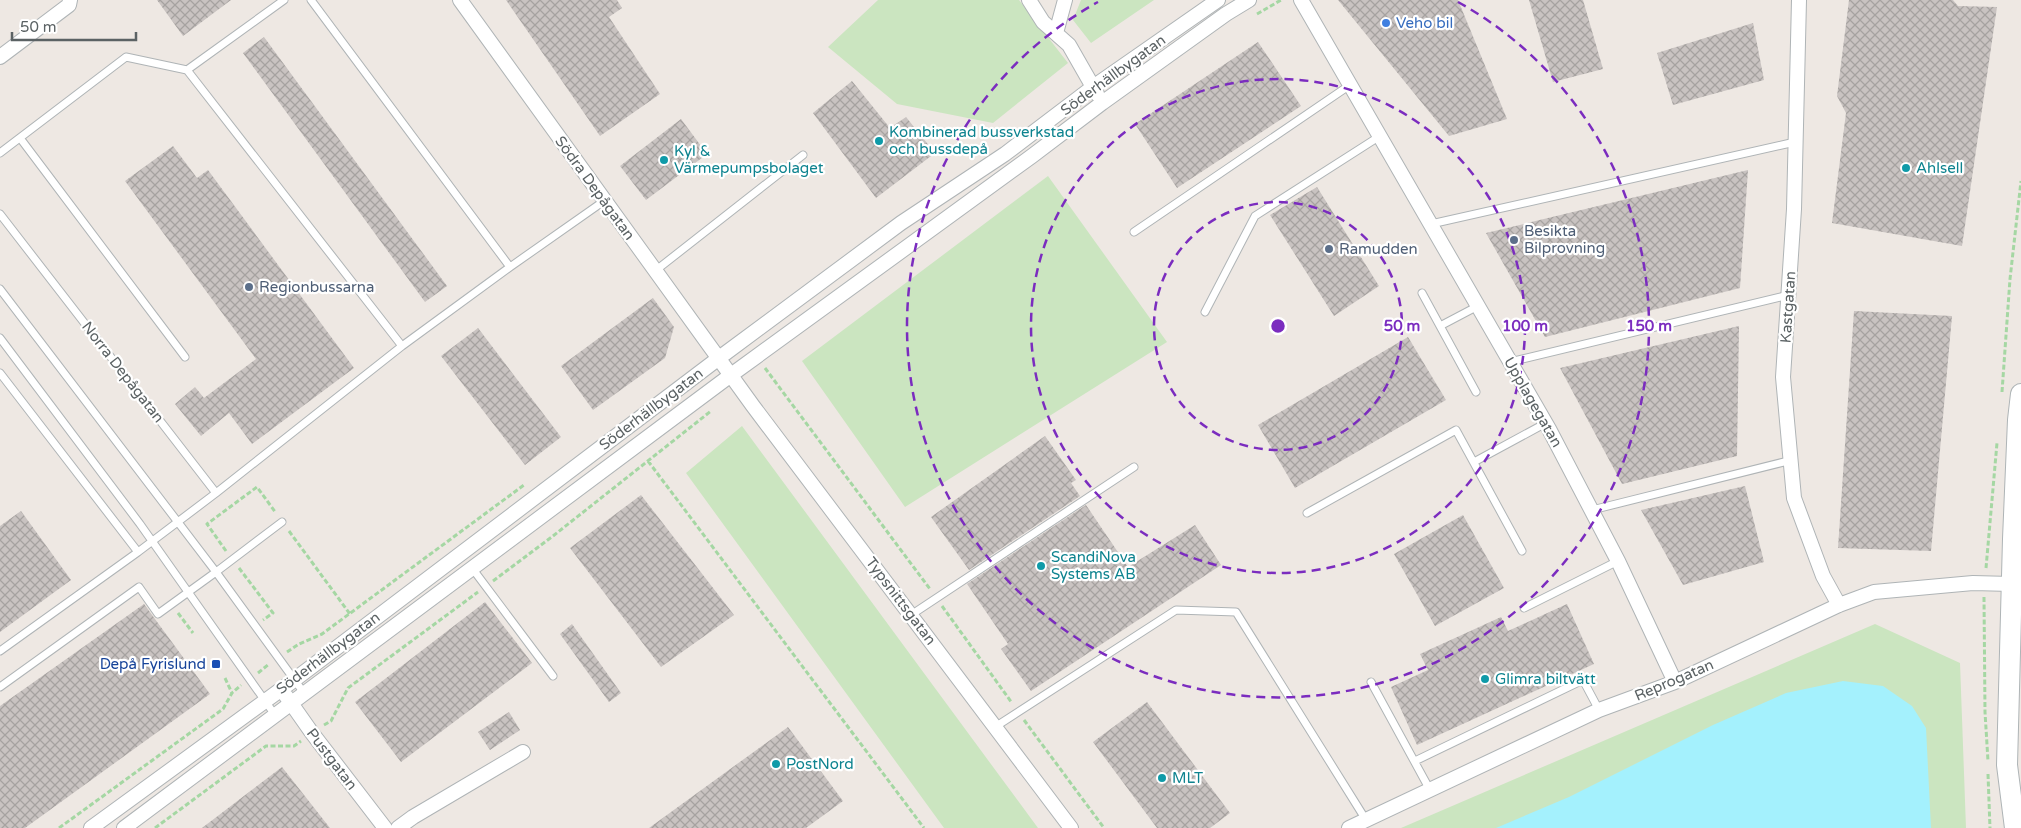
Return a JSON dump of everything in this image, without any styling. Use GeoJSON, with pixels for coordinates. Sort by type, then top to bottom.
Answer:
{"type":"FeatureCollection","features":[{"type":"Feature","properties":{"kind":"main road"},"geometry":{"type":"LineString","coordinates":[[2015,828],[2007,764],[2016,585],[2021,394]]}},
{"type":"Feature","properties":{"kind":"street"},"geometry":{"type":"LineString","coordinates":[[0,57],[69,5],[70,0]]}},
{"type":"Feature","properties":{"kind":"street","name":"Södra Depågatan"},"geometry":{"type":"LineString","coordinates":[[460,0],[731,375]]}},
{"type":"Feature","properties":{"kind":"street"},"geometry":{"type":"LineString","coordinates":[[1029,0],[1043,22],[1069,45],[1102,103]]}},
{"type":"Feature","properties":{"kind":"street"},"geometry":{"type":"LineString","coordinates":[[1056,33],[1065,0]]}},
{"type":"Feature","properties":{"kind":"street","name":"Söderhällbygatan"},"geometry":{"type":"LineString","coordinates":[[92,828],[294,680],[719,358],[901,223],[1005,154],[1093,87],[1218,0]]}},
{"type":"Feature","properties":{"kind":"street","name":"Söderhällbygatan"},"geometry":{"type":"LineString","coordinates":[[124,828],[731,375],[1102,103],[1226,14],[1249,0]]}},
{"type":"Feature","properties":{"kind":"street","name":"Upplagegatan"},"geometry":{"type":"LineString","coordinates":[[1301,0],[1546,423],[1618,561],[1675,682]]}},
{"type":"Feature","properties":{"kind":"street","name":"Kastgatan"},"geometry":{"type":"LineString","coordinates":[[1798,0],[1794,209],[1783,378],[1794,498],[1823,576],[1839,605]]}},
{"type":"Feature","properties":{"kind":"street","name":"Typsnittsgatan"},"geometry":{"type":"LineString","coordinates":[[731,375],[1071,828]]}},
{"type":"Feature","properties":{"kind":"street","name":"Reprogatan"},"geometry":{"type":"LineString","coordinates":[[1350,828],[1599,710],[1675,682],[1839,605],[1874,592],[1973,583],[2016,585]]}},
{"type":"Feature","properties":{"kind":"street","name":"Pustgatan"},"geometry":{"type":"LineString","coordinates":[[281,689],[385,828]]}},
{"type":"Feature","properties":{"kind":"street"},"geometry":{"type":"LineString","coordinates":[[398,828],[413,817],[522,752]]}},
{"type":"Feature","properties":{"kind":"lane"},"geometry":{"type":"LineString","coordinates":[[187,70],[284,0]]}},
{"type":"Feature","properties":{"kind":"lane"},"geometry":{"type":"LineString","coordinates":[[311,0],[510,267]]}},
{"type":"Feature","properties":{"kind":"lane"},"geometry":{"type":"LineString","coordinates":[[0,153],[126,57],[187,70],[402,346]]}},
{"type":"Feature","properties":{"kind":"lane"},"geometry":{"type":"LineString","coordinates":[[1134,232],[1350,85]]}},
{"type":"Feature","properties":{"kind":"lane"},"geometry":{"type":"LineString","coordinates":[[1205,312],[1255,216],[1380,136]]}},
{"type":"Feature","properties":{"kind":"lane"},"geometry":{"type":"LineString","coordinates":[[20,138],[185,357]]}},
{"type":"Feature","properties":{"kind":"lane"},"geometry":{"type":"LineString","coordinates":[[1431,224],[1795,142]]}},
{"type":"Feature","properties":{"kind":"lane"},"geometry":{"type":"LineString","coordinates":[[655,271],[803,155]]}},
{"type":"Feature","properties":{"kind":"lane"},"geometry":{"type":"LineString","coordinates":[[0,651],[138,552],[216,493],[402,346],[604,201]]}},
{"type":"Feature","properties":{"kind":"lane","name":"Norra Depågatan"},"geometry":{"type":"LineString","coordinates":[[0,214],[216,493]]}},
{"type":"Feature","properties":{"kind":"lane"},"geometry":{"type":"LineString","coordinates":[[0,289],[216,572],[304,693]]}},
{"type":"Feature","properties":{"kind":"lane"},"geometry":{"type":"LineString","coordinates":[[1422,293],[1476,392]]}},
{"type":"Feature","properties":{"kind":"lane"},"geometry":{"type":"LineString","coordinates":[[1510,362],[1789,295]]}},
{"type":"Feature","properties":{"kind":"lane"},"geometry":{"type":"LineString","coordinates":[[1440,326],[1478,306]]}},
{"type":"Feature","properties":{"kind":"lane"},"geometry":{"type":"LineString","coordinates":[[0,338],[152,541],[275,715]]}},
{"type":"Feature","properties":{"kind":"lane"},"geometry":{"type":"LineString","coordinates":[[0,373],[138,552]]}},
{"type":"Feature","properties":{"kind":"lane"},"geometry":{"type":"LineString","coordinates":[[1474,462],[1546,423]]}},
{"type":"Feature","properties":{"kind":"lane"},"geometry":{"type":"LineString","coordinates":[[1307,513],[1456,430],[1522,551]]}},
{"type":"Feature","properties":{"kind":"lane"},"geometry":{"type":"LineString","coordinates":[[1592,510],[1792,460]]}},
{"type":"Feature","properties":{"kind":"lane"},"geometry":{"type":"LineString","coordinates":[[911,615],[1134,467]]}},
{"type":"Feature","properties":{"kind":"lane"},"geometry":{"type":"LineString","coordinates":[[0,687],[139,587],[158,614],[282,522]]}},
{"type":"Feature","properties":{"kind":"lane"},"geometry":{"type":"LineString","coordinates":[[1524,608],[1618,561]]}},
{"type":"Feature","properties":{"kind":"lane"},"geometry":{"type":"LineString","coordinates":[[472,567],[553,676]]}},
{"type":"Feature","properties":{"kind":"lane"},"geometry":{"type":"LineString","coordinates":[[995,727],[1176,610],[1236,612],[1366,820]]}},
{"type":"Feature","properties":{"kind":"lane"},"geometry":{"type":"LineString","coordinates":[[1415,761],[1583,680],[1599,710]]}},
{"type":"Feature","properties":{"kind":"lane"},"geometry":{"type":"LineString","coordinates":[[1371,682],[1430,790]]}},
{"type":"Feature","properties":{"kind":"path"},"geometry":{"type":"LineString","coordinates":[[1254,16],[1281,0]]}},
{"type":"Feature","properties":{"kind":"path"},"geometry":{"type":"LineString","coordinates":[[740,388],[772,363]]}},
{"type":"Feature","properties":{"kind":"path"},"geometry":{"type":"LineString","coordinates":[[331,721],[348,688],[553,536],[715,407]]}},
{"type":"Feature","properties":{"kind":"path"},"geometry":{"type":"LineString","coordinates":[[648,461],[924,828]]}},
{"type":"Feature","properties":{"kind":"path"},"geometry":{"type":"LineString","coordinates":[[249,481],[255,488]]}},
{"type":"Feature","properties":{"kind":"path"},"geometry":{"type":"LineString","coordinates":[[236,563],[273,613],[262,620],[267,626]]}},
{"type":"Feature","properties":{"kind":"path"},"geometry":{"type":"LineString","coordinates":[[172,604],[193,633]]}},
{"type":"Feature","properties":{"kind":"path"},"geometry":{"type":"LineString","coordinates":[[282,646],[286,652]]}},
{"type":"Feature","properties":{"kind":"path"},"geometry":{"type":"LineString","coordinates":[[225,678],[232,693]]}},
{"type":"Feature","properties":{"kind":"path"},"geometry":{"type":"LineString","coordinates":[[155,828],[266,746],[294,746]]}},
{"type":"Feature","properties":{"kind":"green space"},"geometry":{"type":"Polygon","coordinates":[[[878,0],[1019,0],[1068,63],[993,123],[897,104],[828,47],[878,0]]]}},
{"type":"Feature","properties":{"kind":"green space"},"geometry":{"type":"Polygon","coordinates":[[[1081,0],[1154,0],[1091,43],[1073,20],[1081,0]]]}},
{"type":"Feature","properties":{"kind":"green space"},"geometry":{"type":"Polygon","coordinates":[[[1048,176],[1167,342],[905,507],[802,361],[1048,176]]]}},
{"type":"Feature","properties":{"kind":"green space"},"geometry":{"type":"Polygon","coordinates":[[[742,426],[1038,828],[944,828],[686,473],[742,426]]]}},
{"type":"Feature","properties":{"kind":"green space"},"geometry":{"type":"Polygon","coordinates":[[[1875,624],[1960,663],[1966,828],[1401,828],[1875,624]]]}},
{"type":"Feature","properties":{"kind":"water"},"geometry":{"type":"Polygon","coordinates":[[[1843,681],[1883,686],[1912,706],[1926,728],[1931,828],[1496,828],[1569,797],[1713,725],[1786,693],[1843,681]]]}},
{"type":"Feature","properties":{"kind":"building"},"geometry":{"type":"Polygon","coordinates":[[[157,0],[231,0],[183,36],[157,0]]]}},
{"type":"Feature","properties":{"kind":"building"},"geometry":{"type":"Polygon","coordinates":[[[506,0],[617,0],[622,8],[609,17],[660,94],[600,136],[506,0]]]}},
{"type":"Feature","properties":{"kind":"building"},"geometry":{"type":"Polygon","coordinates":[[[1338,0],[1458,0],[1507,119],[1449,136],[1338,0]]]}},
{"type":"Feature","properties":{"kind":"building"},"geometry":{"type":"Polygon","coordinates":[[[1529,0],[1583,0],[1603,69],[1553,82],[1529,0]]]}},
{"type":"Feature","properties":{"kind":"building","name":"Ahlsell"},"geometry":{"type":"Polygon","coordinates":[[[1849,0],[1953,0],[1958,6],[1997,7],[1962,246],[1832,223],[1846,113],[1837,96],[1849,0]]]}},
{"type":"Feature","properties":{"kind":"building"},"geometry":{"type":"Polygon","coordinates":[[[1753,23],[1764,80],[1673,105],[1657,53],[1753,23]]]}},
{"type":"Feature","properties":{"kind":"building"},"geometry":{"type":"Polygon","coordinates":[[[264,37],[447,286],[425,302],[243,53],[264,37]]]}},
{"type":"Feature","properties":{"kind":"building"},"geometry":{"type":"Polygon","coordinates":[[[1258,42],[1301,106],[1177,188],[1135,124],[1258,42]]]}},
{"type":"Feature","properties":{"kind":"building","name":"Kombinerad bussverkstad och bussdepå"},"geometry":{"type":"Polygon","coordinates":[[[852,81],[890,128],[906,117],[935,153],[876,198],[813,113],[852,81]]]}},
{"type":"Feature","properties":{"kind":"building","name":"Kyl & Värmepumpsbolaget"},"geometry":{"type":"Polygon","coordinates":[[[681,119],[707,154],[646,200],[620,166],[681,119]]]}},
{"type":"Feature","properties":{"kind":"building","name":"Regionbussarna"},"geometry":{"type":"Polygon","coordinates":[[[173,146],[197,178],[208,170],[354,368],[252,444],[229,413],[201,436],[175,404],[195,387],[204,398],[256,359],[125,181],[173,146]]]}},
{"type":"Feature","properties":{"kind":"building"},"geometry":{"type":"Polygon","coordinates":[[[1748,170],[1740,288],[1545,337],[1486,233],[1748,170]]]}},
{"type":"Feature","properties":{"kind":"building"},"geometry":{"type":"Polygon","coordinates":[[[1317,187],[1379,286],[1334,316],[1270,215],[1317,187]]]}},
{"type":"Feature","properties":{"kind":"building"},"geometry":{"type":"Polygon","coordinates":[[[653,298],[674,327],[665,358],[593,410],[561,366],[653,298]]]}},
{"type":"Feature","properties":{"kind":"building"},"geometry":{"type":"Polygon","coordinates":[[[1854,311],[1952,316],[1931,551],[1838,548],[1854,311]]]}},
{"type":"Feature","properties":{"kind":"building"},"geometry":{"type":"Polygon","coordinates":[[[1739,326],[1737,456],[1622,484],[1560,368],[1739,326]]]}},
{"type":"Feature","properties":{"kind":"building"},"geometry":{"type":"Polygon","coordinates":[[[478,328],[561,437],[525,465],[441,356],[478,328]]]}},
{"type":"Feature","properties":{"kind":"building"},"geometry":{"type":"Polygon","coordinates":[[[1408,337],[1446,400],[1295,488],[1258,425],[1408,337]]]}},
{"type":"Feature","properties":{"kind":"building","name":"ScandiNova Systems AB"},"geometry":{"type":"Polygon","coordinates":[[[1045,436],[1076,480],[1071,483],[1080,496],[969,570],[931,517],[1045,436]]]}},
{"type":"Feature","properties":{"kind":"building"},"geometry":{"type":"Polygon","coordinates":[[[1745,486],[1764,562],[1683,585],[1641,510],[1745,486]]]}},
{"type":"Feature","properties":{"kind":"building"},"geometry":{"type":"Polygon","coordinates":[[[641,495],[734,615],[661,667],[570,548],[641,495]]]}},
{"type":"Feature","properties":{"kind":"building"},"geometry":{"type":"Polygon","coordinates":[[[1086,505],[1128,567],[1195,525],[1221,565],[1031,691],[1001,649],[1008,644],[967,584],[1086,505]]]}},
{"type":"Feature","properties":{"kind":"building"},"geometry":{"type":"Polygon","coordinates":[[[21,511],[71,580],[0,632],[0,526],[21,511]]]}},
{"type":"Feature","properties":{"kind":"building"},"geometry":{"type":"Polygon","coordinates":[[[1463,515],[1504,588],[1435,626],[1394,554],[1463,515]]]}},
{"type":"Feature","properties":{"kind":"building"},"geometry":{"type":"Polygon","coordinates":[[[485,602],[532,663],[401,762],[355,702],[485,602]]]}},
{"type":"Feature","properties":{"kind":"building"},"geometry":{"type":"Polygon","coordinates":[[[144,604],[210,694],[25,828],[0,828],[0,706],[144,604]]]}},
{"type":"Feature","properties":{"kind":"building","name":"Glimra biltvätt"},"geometry":{"type":"Polygon","coordinates":[[[1567,604],[1594,664],[1417,745],[1391,687],[1428,670],[1420,654],[1501,617],[1508,631],[1567,604]]]}},
{"type":"Feature","properties":{"kind":"building"},"geometry":{"type":"Polygon","coordinates":[[[572,624],[621,693],[609,702],[560,634],[572,624]]]}},
{"type":"Feature","properties":{"kind":"building","name":"MLT"},"geometry":{"type":"Polygon","coordinates":[[[1147,702],[1230,813],[1210,828],[1157,828],[1093,742],[1147,702]]]}},
{"type":"Feature","properties":{"kind":"building"},"geometry":{"type":"Polygon","coordinates":[[[509,712],[520,730],[490,750],[478,732],[509,712]]]}},
{"type":"Feature","properties":{"kind":"building","name":"PostNord"},"geometry":{"type":"Polygon","coordinates":[[[788,727],[843,801],[806,828],[649,828],[788,727]]]}},
{"type":"Feature","properties":{"kind":"building"},"geometry":{"type":"Polygon","coordinates":[[[282,767],[330,828],[202,828],[282,767]]]}},
{"type":"Feature","properties":{"kind":"place","name":"Veho bil"},"geometry":{"type":"Point","coordinates":[1386,23]}},
{"type":"Feature","properties":{"kind":"place","name":"Kombinerad bussverkstad och bussdepå"},"geometry":{"type":"Point","coordinates":[879,141]}},
{"type":"Feature","properties":{"kind":"place","name":"Kyl & Värmepumpsbolaget"},"geometry":{"type":"Point","coordinates":[664,160]}},
{"type":"Feature","properties":{"kind":"place","name":"Ahlsell"},"geometry":{"type":"Point","coordinates":[1906,168]}},
{"type":"Feature","properties":{"kind":"place","name":"Besikta Bilprovning"},"geometry":{"type":"Point","coordinates":[1514,240]}},
{"type":"Feature","properties":{"kind":"place","name":"Ramudden"},"geometry":{"type":"Point","coordinates":[1329,249]}},
{"type":"Feature","properties":{"kind":"place","name":"Regionbussarna"},"geometry":{"type":"Point","coordinates":[249,287]}},
{"type":"Feature","properties":{"kind":"place","name":"ScandiNova Systems AB"},"geometry":{"type":"Point","coordinates":[1041,566]}},
{"type":"Feature","properties":{"kind":"place","name":"Depå Fyrislund"},"geometry":{"type":"Point","coordinates":[216,664]}},
{"type":"Feature","properties":{"kind":"place","name":"Glimra biltvätt"},"geometry":{"type":"Point","coordinates":[1485,679]}},
{"type":"Feature","properties":{"kind":"place","name":"PostNord"},"geometry":{"type":"Point","coordinates":[776,764]}},
{"type":"Feature","properties":{"kind":"place","name":"MLT"},"geometry":{"type":"Point","coordinates":[1162,778]}}]}
